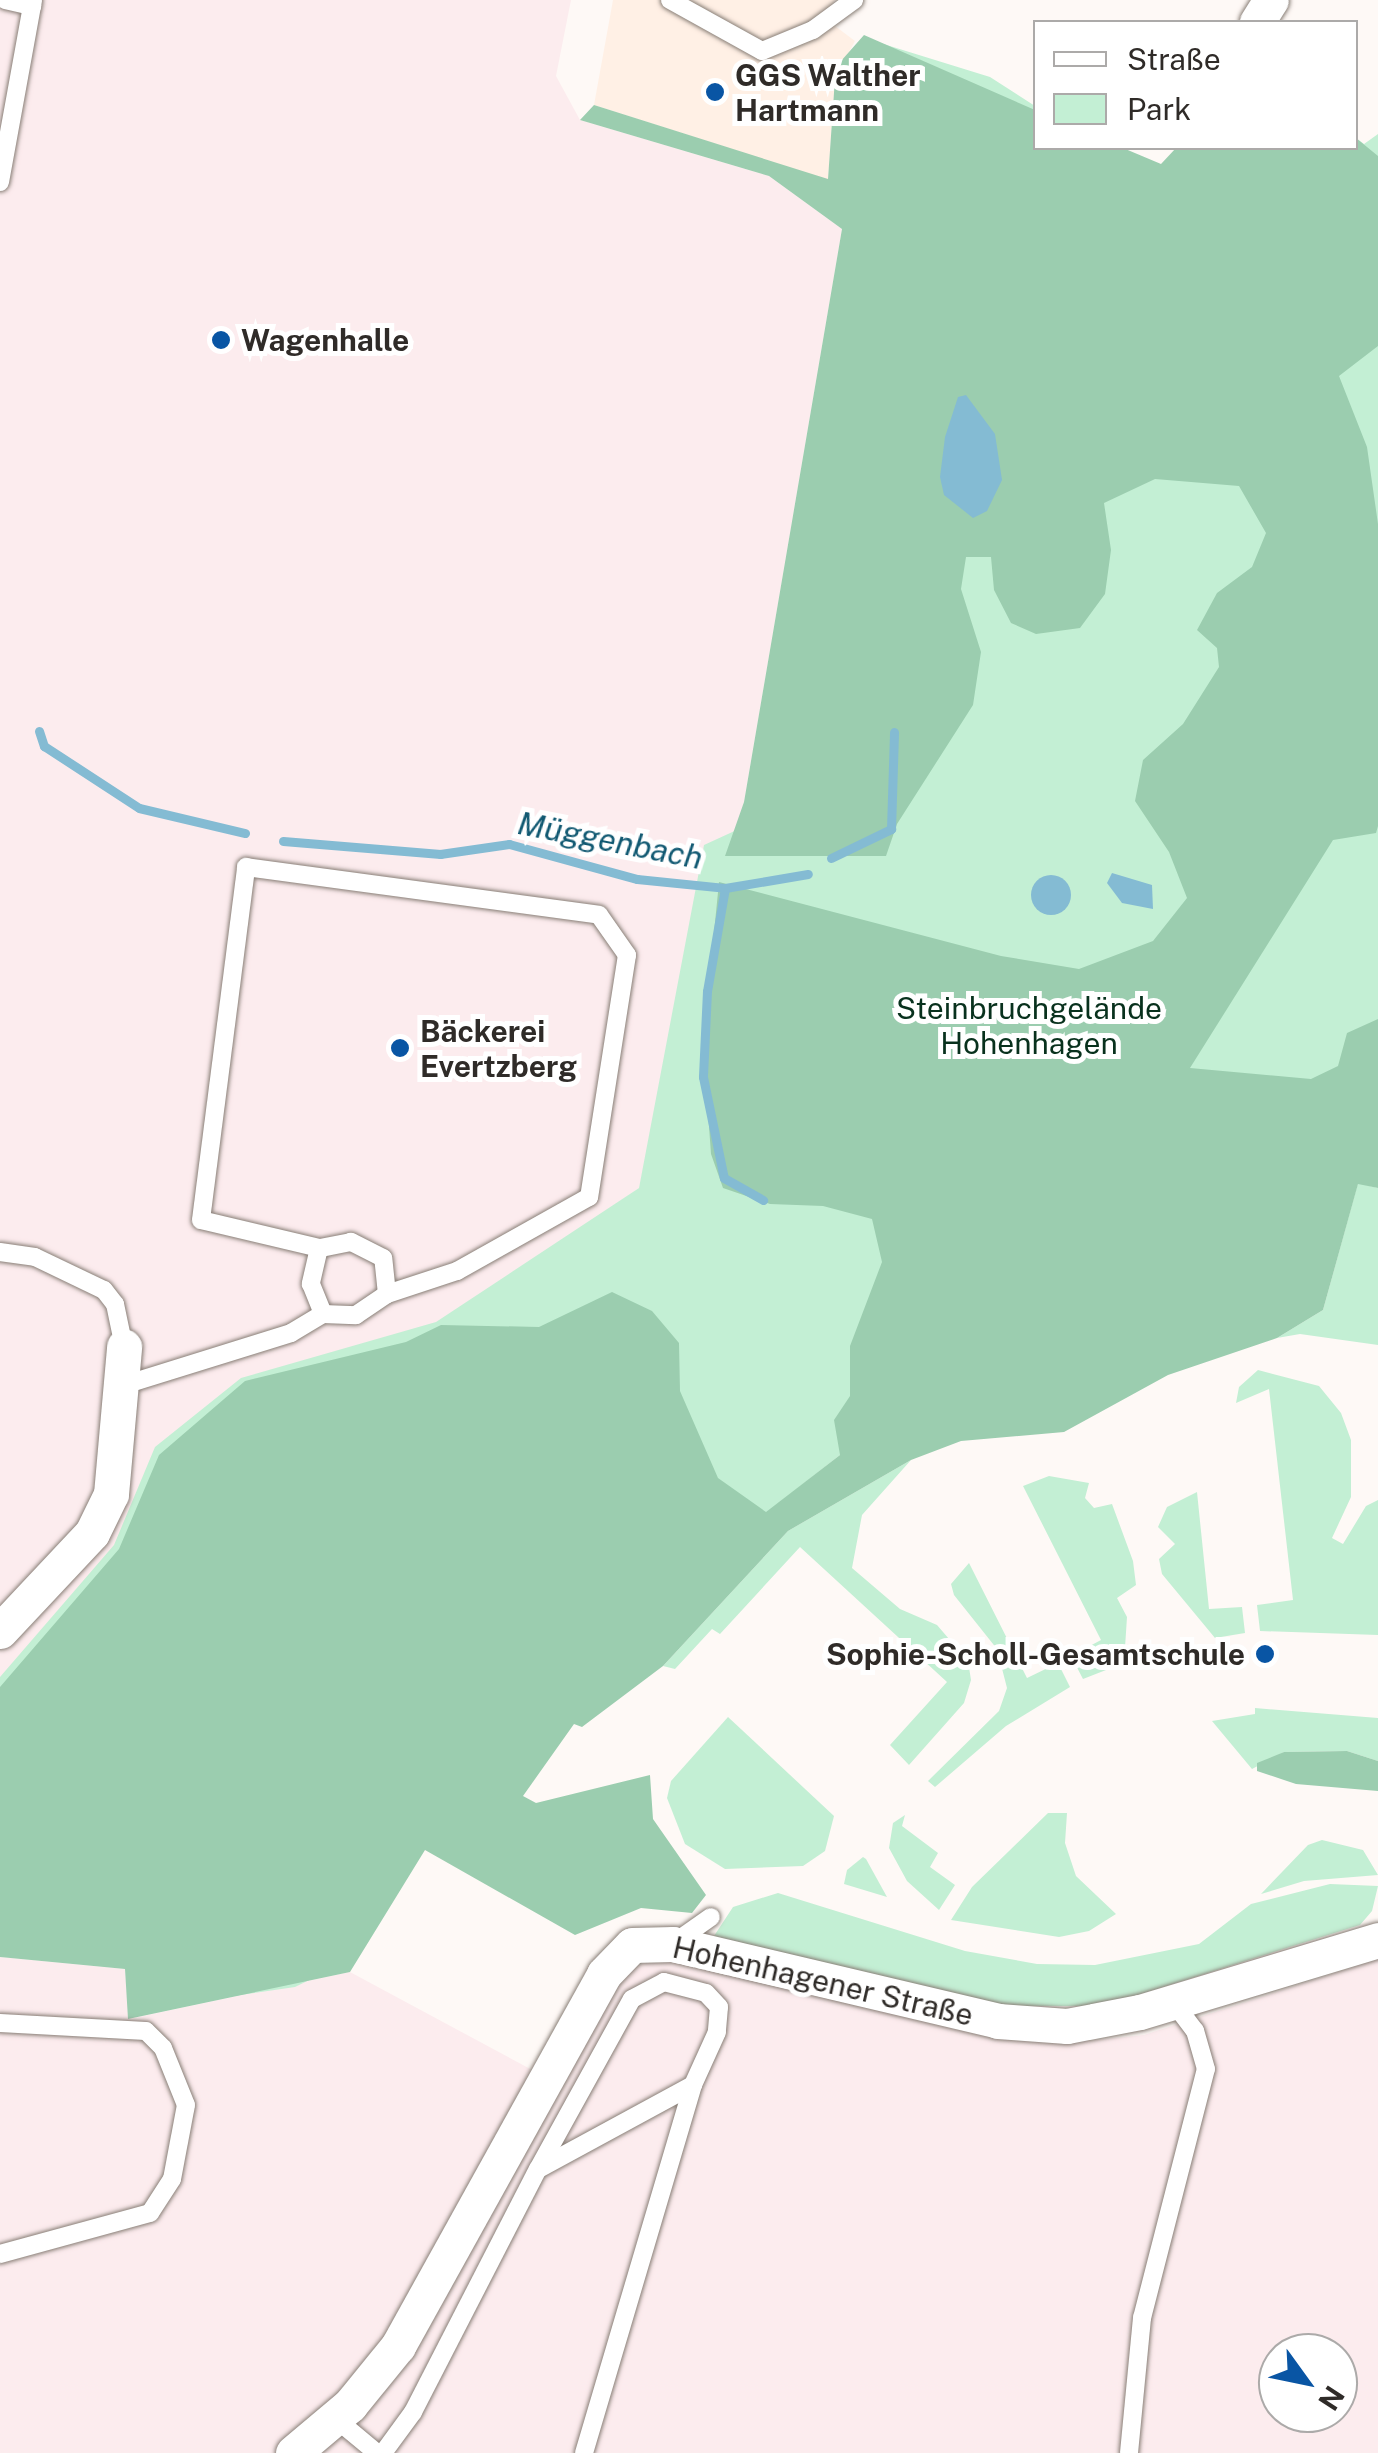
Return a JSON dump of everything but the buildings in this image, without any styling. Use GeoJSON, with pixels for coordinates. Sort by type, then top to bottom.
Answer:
{"type":"FeatureCollection","features":[{"type":"Feature","properties":{"kind":"street"},"geometry":{"type":"LineString","coordinates":[[0,1631],[92,1533],[118,1456],[124,1348]]}},
{"type":"Feature","properties":{"kind":"street","name":"Hohenhagener Straße"},"geometry":{"type":"LineString","coordinates":[[293,2453],[336,2419],[374,2377],[428,2296],[612,1962],[632,1946],[673,1944],[998,2022],[1067,2026],[1172,2002],[1378,1940]]}},
{"type":"Feature","properties":{"kind":"lane"},"geometry":{"type":"LineString","coordinates":[[0,182],[33,3],[4,0]]}},
{"type":"Feature","properties":{"kind":"lane"},"geometry":{"type":"LineString","coordinates":[[670,0],[762,51],[813,30],[854,0]]}},
{"type":"Feature","properties":{"kind":"lane"},"geometry":{"type":"LineString","coordinates":[[121,1386],[291,1332],[323,1314],[356,1315],[387,1294],[457,1271],[589,1197],[627,955],[599,916],[246,867],[201,1220],[320,1248],[351,1242],[383,1258],[387,1294]]}},
{"type":"Feature","properties":{"kind":"lane"},"geometry":{"type":"LineString","coordinates":[[320,1248],[311,1284],[323,1314]]}},
{"type":"Feature","properties":{"kind":"lane"},"geometry":{"type":"LineString","coordinates":[[0,1252],[35,1257],[104,1290],[115,1304],[124,1348]]}},
{"type":"Feature","properties":{"kind":"lane"},"geometry":{"type":"LineString","coordinates":[[673,1944],[710,1916]]}},
{"type":"Feature","properties":{"kind":"lane"},"geometry":{"type":"LineString","coordinates":[[336,2419],[380,2453],[413,2412],[538,2169],[632,1999],[644,1987],[664,1982],[706,1994],[719,2007],[717,2032],[692,2084],[584,2453]]}},
{"type":"Feature","properties":{"kind":"lane"},"geometry":{"type":"LineString","coordinates":[[1129,2453],[1142,2318],[1206,2069],[1195,2031],[1172,2002]]}},
{"type":"Feature","properties":{"kind":"lane"},"geometry":{"type":"LineString","coordinates":[[0,2024],[146,2032],[163,2048],[186,2105],[172,2179],[150,2213],[0,2254]]}},
{"type":"Feature","properties":{"kind":"lane"},"geometry":{"type":"LineString","coordinates":[[538,2169],[692,2084]]}},
{"type":"Feature","properties":{"kind":"shaded area"},"geometry":{"type":"Polygon","coordinates":[[[0,0],[571,0],[556,76],[580,120],[769,176],[842,229],[744,802],[639,1188],[119,1549],[0,1687],[0,0]]]}},
{"type":"Feature","properties":{"kind":"shaded area","name":"GGS Walther Hartmann"},"geometry":{"type":"Polygon","coordinates":[[[613,0],[835,0],[828,11],[835,26],[855,41],[835,78],[828,180],[594,105],[613,0]]]}},
{"type":"Feature","properties":{"kind":"shaded area"},"geometry":{"type":"Polygon","coordinates":[[[0,1957],[125,1969],[129,2019],[350,1972],[562,2086],[621,1981],[636,1966],[661,1959],[1065,2043],[1144,2035],[1378,1959],[1378,2453],[0,2453],[0,1957]]]}},
{"type":"Feature","properties":{"kind":"green space","name":"Steinbruchgelände Hohenhagen"},"geometry":{"type":"Polygon","coordinates":[[[864,35],[1033,109],[1033,150],[1128,150],[1161,164],[1174,150],[1358,150],[1358,140],[1378,156],[1378,346],[1339,376],[1367,447],[1378,524],[1378,826],[1376,833],[1333,840],[1190,1068],[1311,1079],[1338,1066],[1347,1033],[1378,1019],[1378,1188],[1358,1184],[1323,1310],[1277,1338],[1168,1375],[1064,1432],[961,1441],[911,1460],[788,1531],[663,1666],[582,1727],[574,1724],[523,1796],[536,1803],[650,1775],[653,1819],[706,1895],[692,1913],[641,1908],[575,1935],[425,1850],[350,1972],[128,2019],[125,1969],[0,1957],[0,1687],[119,1549],[159,1455],[245,1381],[406,1342],[441,1325],[539,1327],[612,1292],[652,1311],[679,1343],[680,1391],[718,1478],[766,1512],[840,1455],[834,1420],[850,1396],[850,1346],[882,1262],[872,1219],[823,1206],[770,1204],[723,1188],[711,1154],[703,1044],[719,882],[1001,956],[1079,969],[1153,941],[1187,898],[1169,852],[1135,801],[1143,760],[1183,724],[1219,667],[1217,648],[1197,630],[1217,593],[1252,567],[1266,533],[1239,486],[1155,479],[1104,503],[1111,550],[1105,594],[1080,628],[1036,634],[1011,623],[994,590],[991,557],[966,557],[961,589],[981,652],[973,705],[897,824],[886,856],[725,856],[744,802],[842,229],[769,176],[580,120],[594,105],[828,179],[835,78],[841,61],[864,35]]]}},
{"type":"Feature","properties":{"kind":"green space","name":"Steinbruchgelände Hohenhagen"},"geometry":{"type":"Polygon","coordinates":[[[864,38],[990,77],[1033,105],[1033,150],[1158,185],[1358,150],[1358,140],[1364,144],[1378,134],[1378,1138],[840,1455],[766,1513],[469,1767],[334,1968],[295,1987],[234,1996],[0,1928],[0,1677],[114,1545],[155,1447],[241,1378],[436,1322],[639,1188],[704,845],[752,823],[859,217],[864,38]]]}},
{"type":"Feature","properties":{"kind":"green space"},"geometry":{"type":"Polygon","coordinates":[[[1358,1183],[1378,1188],[1378,1345],[1300,1334],[1277,1338],[1323,1310],[1358,1183]]]}},
{"type":"Feature","properties":{"kind":"green space"},"geometry":{"type":"Polygon","coordinates":[[[1258,1370],[1319,1386],[1341,1413],[1351,1440],[1351,1497],[1332,1538],[1343,1544],[1366,1506],[1378,1500],[1378,1635],[1260,1631],[1257,1605],[1293,1600],[1269,1389],[1236,1403],[1239,1387],[1258,1370]]]}},
{"type":"Feature","properties":{"kind":"green space"},"geometry":{"type":"Polygon","coordinates":[[[911,1460],[862,1515],[852,1568],[900,1609],[937,1625],[968,1661],[971,1680],[964,1703],[909,1765],[890,1745],[947,1682],[800,1547],[720,1634],[712,1629],[675,1669],[663,1666],[788,1531],[911,1460]]]}},
{"type":"Feature","properties":{"kind":"green space"},"geometry":{"type":"Polygon","coordinates":[[[1049,1476],[1089,1483],[1085,1498],[1094,1508],[1112,1504],[1133,1561],[1136,1585],[1117,1598],[1127,1617],[1124,1663],[1083,1679],[1071,1656],[1101,1640],[1023,1486],[1049,1476]]]}},
{"type":"Feature","properties":{"kind":"green space"},"geometry":{"type":"Polygon","coordinates":[[[1197,1492],[1209,1609],[1242,1607],[1245,1633],[1215,1638],[1162,1574],[1159,1559],[1175,1544],[1158,1527],[1167,1507],[1197,1492]]]}},
{"type":"Feature","properties":{"kind":"green space"},"geometry":{"type":"Polygon","coordinates":[[[969,1563],[1027,1678],[1058,1663],[1070,1687],[1006,1726],[935,1787],[928,1781],[999,1711],[1007,1688],[997,1649],[954,1595],[951,1584],[969,1563]]]}},
{"type":"Feature","properties":{"kind":"green space"},"geometry":{"type":"Polygon","coordinates":[[[1255,1708],[1378,1718],[1378,1761],[1347,1751],[1284,1752],[1252,1769],[1212,1721],[1255,1714],[1255,1708]]]}},
{"type":"Feature","properties":{"kind":"green space"},"geometry":{"type":"Polygon","coordinates":[[[728,1717],[834,1816],[825,1851],[803,1866],[725,1869],[685,1844],[667,1798],[671,1781],[728,1717]]]}},
{"type":"Feature","properties":{"kind":"green space"},"geometry":{"type":"Polygon","coordinates":[[[1347,1751],[1378,1761],[1378,1791],[1296,1784],[1257,1771],[1257,1763],[1284,1752],[1347,1751]]]}},
{"type":"Feature","properties":{"kind":"green space"},"geometry":{"type":"Polygon","coordinates":[[[1048,1813],[1067,1813],[1065,1843],[1076,1876],[1116,1914],[1089,1931],[1059,1937],[951,1920],[972,1887],[1048,1813]]]}},
{"type":"Feature","properties":{"kind":"green space"},"geometry":{"type":"Polygon","coordinates":[[[905,1815],[902,1826],[938,1853],[930,1867],[955,1885],[939,1910],[907,1881],[889,1848],[893,1823],[905,1815]]]}},
{"type":"Feature","properties":{"kind":"green space"},"geometry":{"type":"Polygon","coordinates":[[[1322,1840],[1363,1850],[1378,1875],[1304,1881],[1261,1894],[1308,1845],[1322,1840]]]}},
{"type":"Feature","properties":{"kind":"green space"},"geometry":{"type":"Polygon","coordinates":[[[863,1857],[887,1897],[844,1884],[847,1870],[863,1857]]]}},
{"type":"Feature","properties":{"kind":"green space"},"geometry":{"type":"Polygon","coordinates":[[[1330,1884],[1378,1886],[1372,1911],[1360,1925],[1103,2006],[995,2006],[714,1936],[733,1907],[778,1893],[965,1951],[1037,1964],[1095,1965],[1199,1944],[1251,1904],[1330,1884]]]}},
{"type":"Feature","properties":{"kind":"water"},"geometry":{"type":"Polygon","coordinates":[[[966,395],[995,434],[1002,480],[987,511],[973,518],[944,495],[940,477],[945,437],[958,397],[966,395]]]}},
{"type":"Feature","properties":{"kind":"water"},"geometry":{"type":"Polygon","coordinates":[[[1112,873],[1152,885],[1153,909],[1122,903],[1107,883],[1112,873]]]}},
{"type":"Feature","properties":{"kind":"water"},"geometry":{"type":"Polygon","coordinates":[[[1051,875],[1065,881],[1071,895],[1065,909],[1051,915],[1037,909],[1031,895],[1037,881],[1051,875]]]}},
{"type":"Feature","properties":{"kind":"waterway","name":"Müggenbach"},"geometry":{"type":"LineString","coordinates":[[39,731],[44,746],[139,808],[245,833]]}},
{"type":"Feature","properties":{"kind":"waterway","name":"Müggenbach"},"geometry":{"type":"LineString","coordinates":[[831,858],[891,829],[894,732]]}},
{"type":"Feature","properties":{"kind":"waterway","name":"Müggenbach"},"geometry":{"type":"LineString","coordinates":[[283,841],[440,854],[509,844],[637,879],[725,888],[808,874]]}},
{"type":"Feature","properties":{"kind":"waterway"},"geometry":{"type":"LineString","coordinates":[[725,888],[707,991],[703,1077],[724,1178],[763,1200]]}},
{"type":"Feature","properties":{"kind":"place","name":"GGS Walther Hartmann"},"geometry":{"type":"Point","coordinates":[715,92]}},
{"type":"Feature","properties":{"kind":"place","name":"Wagenhalle"},"geometry":{"type":"Point","coordinates":[221,340]}},
{"type":"Feature","properties":{"kind":"place","name":"Bäckerei Evertzberg"},"geometry":{"type":"Point","coordinates":[400,1048]}},
{"type":"Feature","properties":{"kind":"place","name":"Sophie-Scholl-Gesamtschule"},"geometry":{"type":"Point","coordinates":[1265,1654]}}]}
